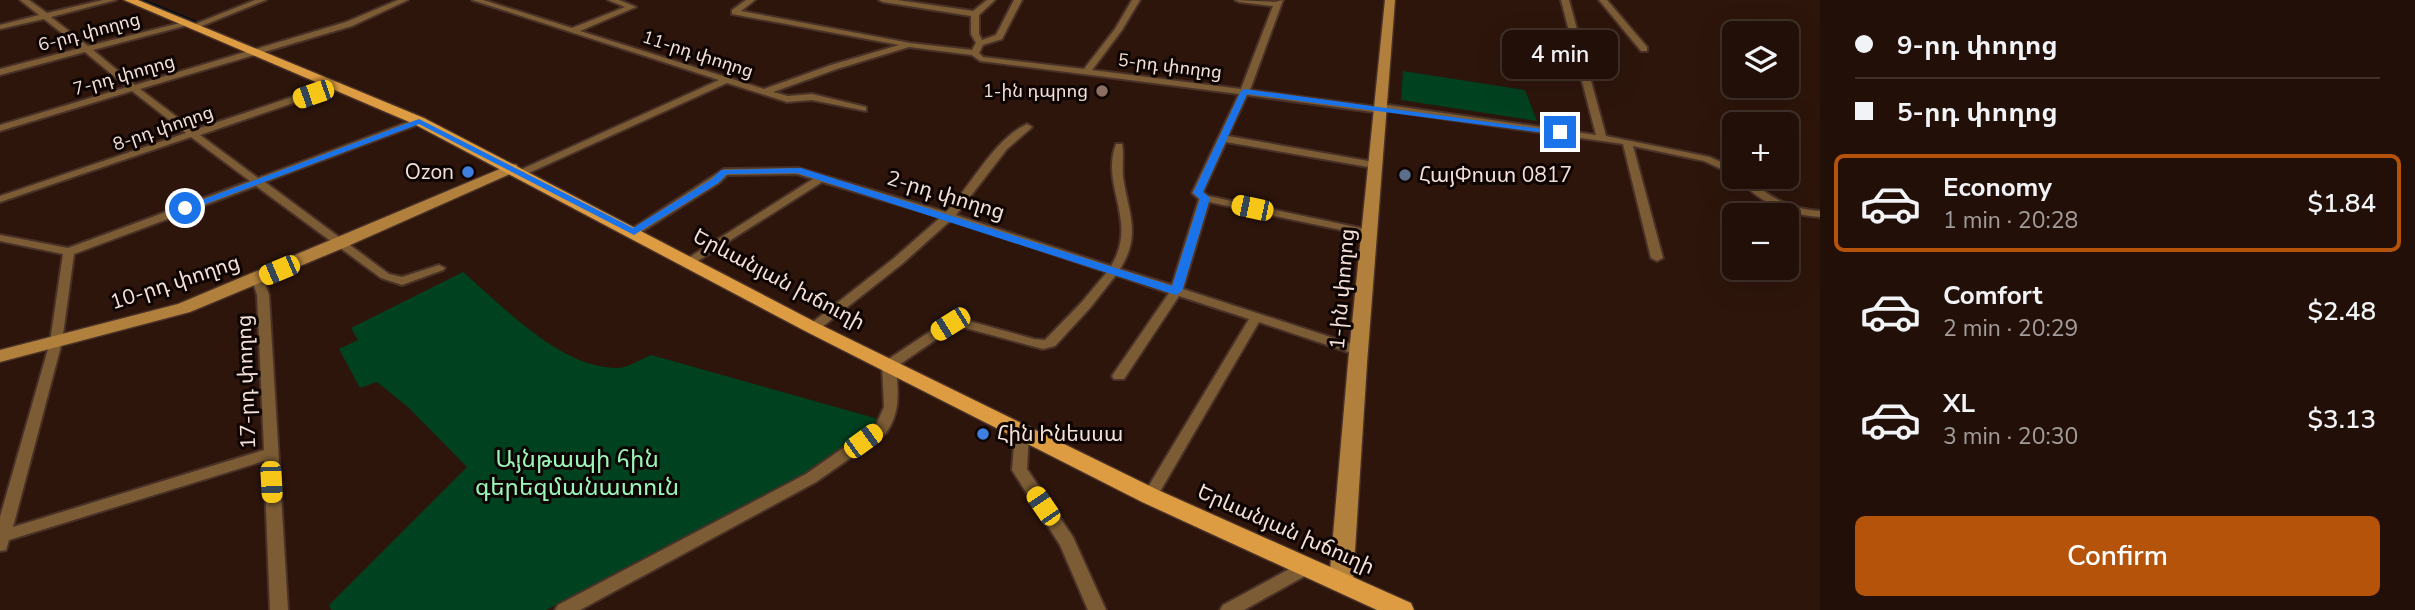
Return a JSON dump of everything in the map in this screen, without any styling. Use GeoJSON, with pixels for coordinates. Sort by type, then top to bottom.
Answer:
{"type":"FeatureCollection","features":[{"type":"Feature","properties":{"kind":"main road","name":"Երևանյան խճուղի"},"geometry":{"type":"LineString","coordinates":[[129,0],[419,121],[813,328],[1150,496],[1402,610]]}},
{"type":"Feature","properties":{"kind":"main road","name":"1-ին փողոց"},"geometry":{"type":"LineString","coordinates":[[1341,582],[1374,165],[1390,0]]}},
{"type":"Feature","properties":{"kind":"main road","name":"10-րդ փողոց"},"geometry":{"type":"LineString","coordinates":[[0,356],[184,308],[517,171]]}},
{"type":"Feature","properties":{"kind":"street"},"geometry":{"type":"LineString","coordinates":[[24,0],[89,49],[120,80],[385,276],[402,281],[439,268]]}},
{"type":"Feature","properties":{"kind":"street"},"geometry":{"type":"LineString","coordinates":[[0,27],[112,0]]}},
{"type":"Feature","properties":{"kind":"street","name":"6-րդ փողոց"},"geometry":{"type":"LineString","coordinates":[[0,72],[190,24],[262,0]]}},
{"type":"Feature","properties":{"kind":"street"},"geometry":{"type":"LineString","coordinates":[[257,53],[349,24],[401,0]]}},
{"type":"Feature","properties":{"kind":"street","name":"11-րդ փողոց"},"geometry":{"type":"LineString","coordinates":[[476,0],[763,92],[834,67],[910,46]]}},
{"type":"Feature","properties":{"kind":"street"},"geometry":{"type":"LineString","coordinates":[[572,31],[632,7],[631,2],[612,0]]}},
{"type":"Feature","properties":{"kind":"street"},"geometry":{"type":"LineString","coordinates":[[751,0],[735,12],[910,46],[975,53],[981,59],[1086,72]]}},
{"type":"Feature","properties":{"kind":"street"},"geometry":{"type":"LineString","coordinates":[[883,0],[975,14]]}},
{"type":"Feature","properties":{"kind":"street"},"geometry":{"type":"LineString","coordinates":[[980,43],[975,34],[975,14],[991,0]]}},
{"type":"Feature","properties":{"kind":"street"},"geometry":{"type":"LineString","coordinates":[[975,53],[980,43],[999,37],[1018,0]]}},
{"type":"Feature","properties":{"kind":"street","name":"5-րդ փողոց"},"geometry":{"type":"LineString","coordinates":[[1086,72],[1118,30],[1136,0]]}},
{"type":"Feature","properties":{"kind":"street"},"geometry":{"type":"LineString","coordinates":[[1239,0],[1278,2],[1245,91],[1197,193],[1205,198],[1370,233]]}},
{"type":"Feature","properties":{"kind":"street"},"geometry":{"type":"LineString","coordinates":[[1565,0],[1601,137],[1707,159],[1722,166]]}},
{"type":"Feature","properties":{"kind":"street"},"geometry":{"type":"LineString","coordinates":[[1603,0],[1644,49]]}},
{"type":"Feature","properties":{"kind":"street","name":"7-րդ փողոց"},"geometry":{"type":"LineString","coordinates":[[0,128],[257,53]]}},
{"type":"Feature","properties":{"kind":"street","name":"5-րդ փողոց"},"geometry":{"type":"LineString","coordinates":[[1086,72],[1601,137]]}},
{"type":"Feature","properties":{"kind":"street"},"geometry":{"type":"LineString","coordinates":[[517,171],[726,80]]}},
{"type":"Feature","properties":{"kind":"street","name":"8-րդ փողոց"},"geometry":{"type":"LineString","coordinates":[[0,199],[337,85]]}},
{"type":"Feature","properties":{"kind":"street"},"geometry":{"type":"LineString","coordinates":[[763,92],[787,99],[812,97],[863,109]]}},
{"type":"Feature","properties":{"kind":"street"},"geometry":{"type":"LineString","coordinates":[[0,238],[69,252],[419,121]]}},
{"type":"Feature","properties":{"kind":"street"},"geometry":{"type":"LineString","coordinates":[[813,328],[928,236],[948,216],[995,156],[1027,127]]}},
{"type":"Feature","properties":{"kind":"street"},"geometry":{"type":"LineString","coordinates":[[1222,138],[1374,165]]}},
{"type":"Feature","properties":{"kind":"street"},"geometry":{"type":"LineString","coordinates":[[1628,142],[1657,258]]}},
{"type":"Feature","properties":{"kind":"street"},"geometry":{"type":"LineString","coordinates":[[564,610],[811,478],[881,429],[888,421],[891,408],[889,365],[958,322],[1033,343],[1050,343],[1114,270],[1126,252],[1129,233],[1116,160],[1119,146]]}},
{"type":"Feature","properties":{"kind":"street","name":"2-րդ փողոց"},"geometry":{"type":"LineString","coordinates":[[634,232],[715,181],[724,172],[798,170],[948,216],[1359,351]]}},
{"type":"Feature","properties":{"kind":"street"},"geometry":{"type":"LineString","coordinates":[[688,262],[821,178]]}},
{"type":"Feature","properties":{"kind":"street"},"geometry":{"type":"LineString","coordinates":[[1756,189],[1771,202],[1792,211],[1820,214]]}},
{"type":"Feature","properties":{"kind":"street"},"geometry":{"type":"LineString","coordinates":[[1119,376],[1176,291],[1205,198]]}},
{"type":"Feature","properties":{"kind":"street"},"geometry":{"type":"LineString","coordinates":[[1,539],[56,342],[69,252]]}},
{"type":"Feature","properties":{"kind":"street","name":"17-րդ փողոց"},"geometry":{"type":"LineString","coordinates":[[258,279],[263,295],[279,610]]}},
{"type":"Feature","properties":{"kind":"street"},"geometry":{"type":"LineString","coordinates":[[1150,496],[1256,317]]}},
{"type":"Feature","properties":{"kind":"street"},"geometry":{"type":"LineString","coordinates":[[1022,432],[1019,470],[1068,542],[1097,610]]}},
{"type":"Feature","properties":{"kind":"street"},"geometry":{"type":"LineString","coordinates":[[1,539],[269,454]]}},
{"type":"Feature","properties":{"kind":"street"},"geometry":{"type":"LineString","coordinates":[[1229,610],[1306,567]]}},
{"type":"Feature","properties":{"kind":"green space"},"geometry":{"type":"Polygon","coordinates":[[[1403,71],[1525,90],[1537,121],[1401,100],[1403,71]]]}},
{"type":"Feature","properties":{"kind":"green space","name":"Այնթապի հին գերեզմանատուն"},"geometry":{"type":"Polygon","coordinates":[[[463,272],[534,333],[574,358],[595,365],[620,368],[651,355],[882,420],[803,479],[546,610],[331,610],[329,605],[467,467],[409,408],[377,382],[360,388],[339,349],[358,340],[351,328],[463,272]]]}},
{"type":"Feature","properties":{"kind":"waterway"},"geometry":{"type":"LineString","coordinates":[[139,0],[198,23]]}},
{"type":"Feature","properties":{"kind":"place","name":"1-ին դպրոց"},"geometry":{"type":"Point","coordinates":[1102,91]}},
{"type":"Feature","properties":{"kind":"place","name":"Ozon"},"geometry":{"type":"Point","coordinates":[468,172]}},
{"type":"Feature","properties":{"kind":"place","name":"ՀայՓոստ 0817"},"geometry":{"type":"Point","coordinates":[1405,175]}},
{"type":"Feature","properties":{"kind":"place","name":"Հին Ինեսսա"},"geometry":{"type":"Point","coordinates":[983,434]}},
{"type":"Feature","properties":{"kind":"route"},"geometry":{"type":"LineString","coordinates":[[185,208],[419,121],[634,232],[715,181],[724,172],[798,170],[1176,291],[1205,198],[1197,193],[1245,91],[1560,132]]}}]}
